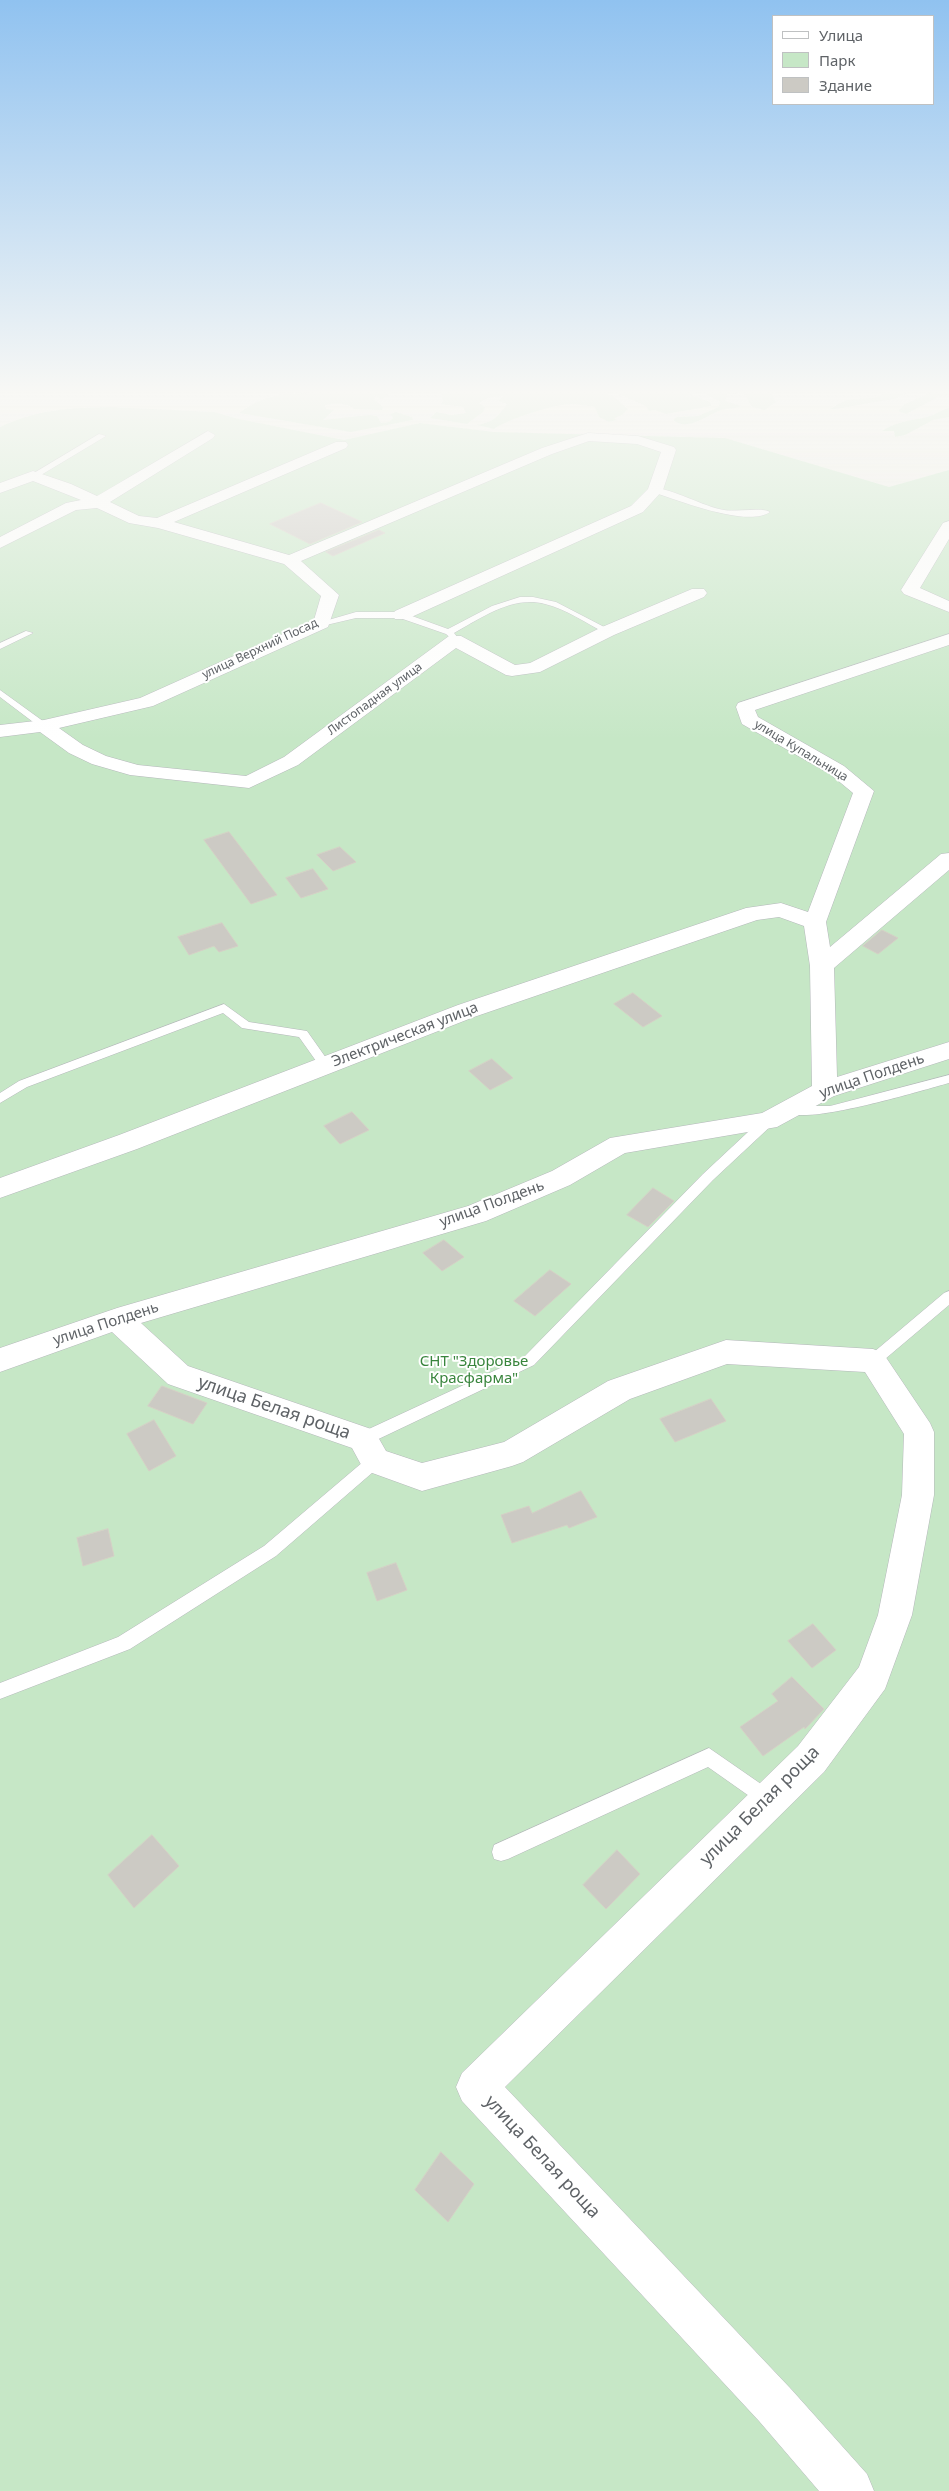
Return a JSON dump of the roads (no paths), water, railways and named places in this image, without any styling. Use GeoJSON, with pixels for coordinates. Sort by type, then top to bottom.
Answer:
{"type":"FeatureCollection","features":[{"type":"Feature","properties":{"kind":"street"},"geometry":{"type":"LineString","coordinates":[[0,543],[70,507]]}},
{"type":"Feature","properties":{"kind":"street","name":"улица Верхний Посад"},"geometry":{"type":"LineString","coordinates":[[0,731],[44,726],[146,702],[322,623],[330,595],[290,560],[159,523],[134,520],[105,507]]}},
{"type":"Feature","properties":{"kind":"street"},"geometry":{"type":"LineString","coordinates":[[159,523],[196,507]]}},
{"type":"Feature","properties":{"kind":"street"},"geometry":{"type":"LineString","coordinates":[[290,560],[415,507]]}},
{"type":"Feature","properties":{"kind":"street"},"geometry":{"type":"LineString","coordinates":[[401,615],[639,507]]}},
{"type":"Feature","properties":{"kind":"street"},"geometry":{"type":"LineString","coordinates":[[949,526],[910,590],[949,607]]}},
{"type":"Feature","properties":{"kind":"street"},"geometry":{"type":"LineString","coordinates":[[452,636],[512,671],[534,668],[608,631],[698,594]]}},
{"type":"Feature","properties":{"kind":"street","name":"Листопадная улица"},"geometry":{"type":"LineString","coordinates":[[44,726],[76,749],[99,760],[137,771],[249,782],[291,761],[452,636]]}},
{"type":"Feature","properties":{"kind":"street","name":"улица Купальница"},"geometry":{"type":"LineString","coordinates":[[825,1090],[822,966],[815,922],[864,791],[837,770],[749,720],[745,707],[949,639]]}},
{"type":"Feature","properties":{"kind":"street"},"geometry":{"type":"LineString","coordinates":[[822,966],[949,859]]}},
{"type":"Feature","properties":{"kind":"street","name":"Электрическая улица"},"geometry":{"type":"LineString","coordinates":[[0,1188],[128,1142],[466,1011],[754,913],[781,910],[815,922]]}},
{"type":"Feature","properties":{"kind":"street","name":"улица Полдень"},"geometry":{"type":"LineString","coordinates":[[825,1090],[949,1050]]}},
{"type":"Feature","properties":{"kind":"street","name":"улица Полдень"},"geometry":{"type":"LineString","coordinates":[[0,1360],[117,1319],[476,1214],[561,1178],[620,1145],[778,1116]]}},
{"type":"Feature","properties":{"kind":"street","name":"улица Белая роща"},"geometry":{"type":"LineString","coordinates":[[117,1319],[178,1375],[369,1450],[422,1477],[512,1453],[619,1390],[726,1352],[873,1361],[919,1432],[918,1495],[895,1615],[873,1676],[811,1759],[768,1799],[476,2087],[775,2405],[850,2491]]}},
{"type":"Feature","properties":{"kind":"lane"},"geometry":{"type":"LineString","coordinates":[[707,507],[721,512],[739,514],[766,512]]}},
{"type":"Feature","properties":{"kind":"lane"},"geometry":{"type":"LineString","coordinates":[[322,623],[356,615],[401,615],[452,636],[496,607],[523,600],[546,601],[608,631]]}},
{"type":"Feature","properties":{"kind":"lane"},"geometry":{"type":"LineString","coordinates":[[0,646],[29,633]]}},
{"type":"Feature","properties":{"kind":"lane"},"geometry":{"type":"LineString","coordinates":[[0,693],[44,726]]}},
{"type":"Feature","properties":{"kind":"lane"},"geometry":{"type":"LineString","coordinates":[[0,1099],[23,1084],[224,1008],[246,1025],[303,1034],[325,1065]]}},
{"type":"Feature","properties":{"kind":"lane"},"geometry":{"type":"LineString","coordinates":[[778,1116],[830,1110],[949,1079]]}},
{"type":"Feature","properties":{"kind":"lane"},"geometry":{"type":"LineString","coordinates":[[0,1691],[124,1643],[270,1551],[369,1450],[530,1361],[708,1177],[778,1116],[825,1090]]}},
{"type":"Feature","properties":{"kind":"lane"},"geometry":{"type":"LineString","coordinates":[[873,1361],[949,1297]]}},
{"type":"Feature","properties":{"kind":"lane"},"geometry":{"type":"LineString","coordinates":[[501,1852],[709,1757],[768,1799]]}},
{"type":"Feature","properties":{"kind":"park label","name":"СНТ \"Здоровье Красфарма\""},"geometry":{"type":"Point","coordinates":[474,1370]}}]}
